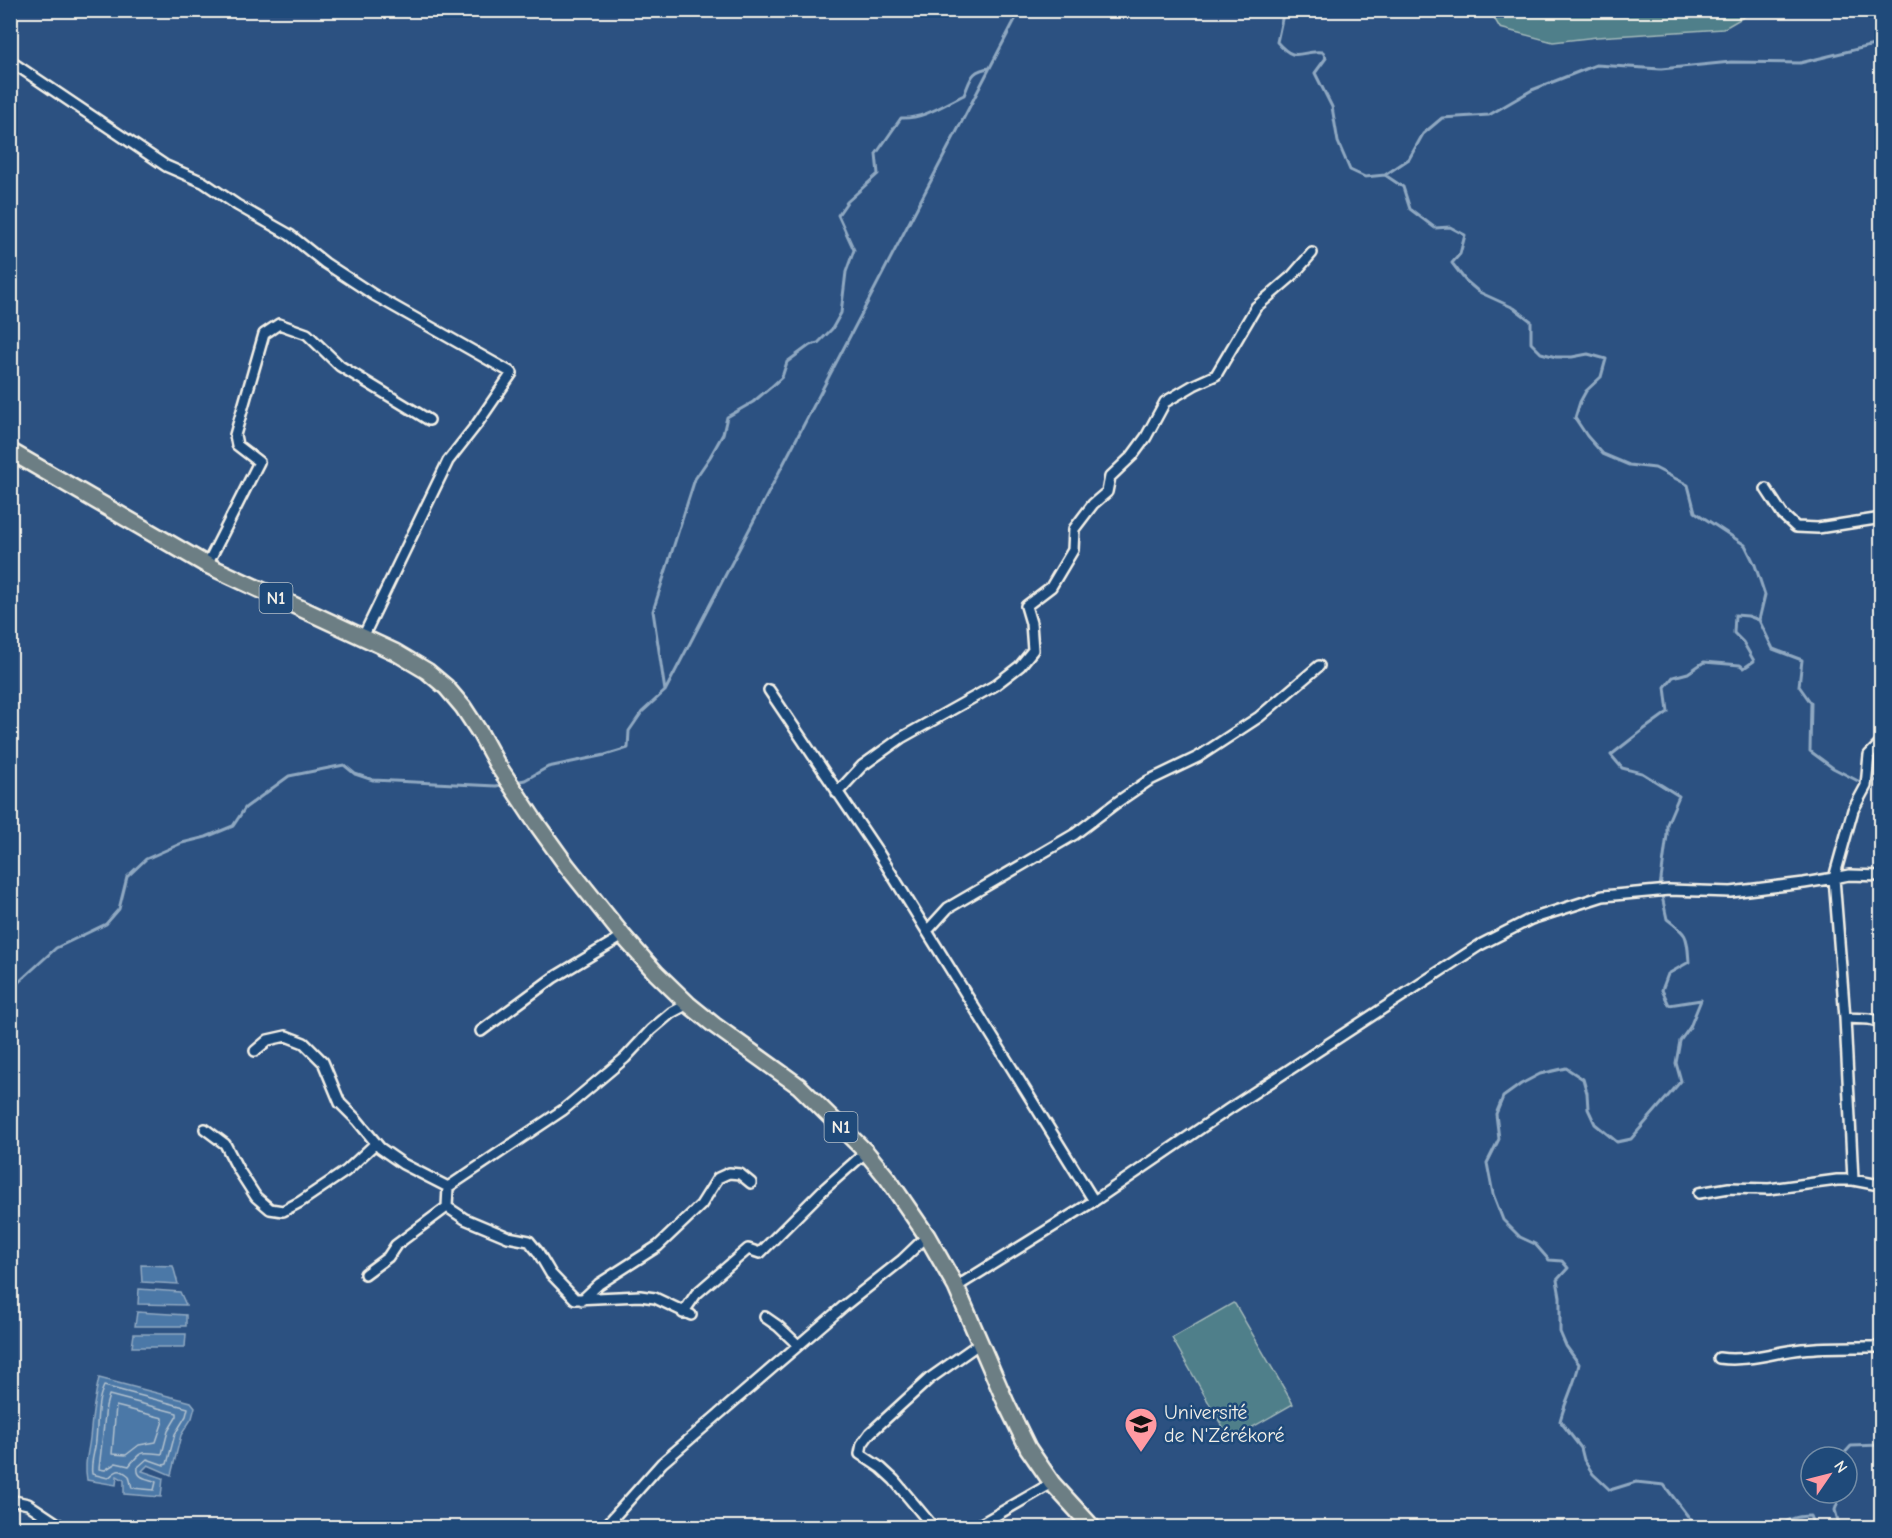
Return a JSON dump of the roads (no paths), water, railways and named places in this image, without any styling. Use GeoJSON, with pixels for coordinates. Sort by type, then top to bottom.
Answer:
{"type":"FeatureCollection","features":[{"type":"Feature","properties":{"kind":"main road","name":"N1"},"geometry":{"type":"LineString","coordinates":[[10,451],[207,565],[395,652],[427,671],[446,687],[463,707],[496,764],[567,866],[656,973],[714,1025],[799,1086],[866,1152],[888,1179],[927,1236],[956,1287],[1005,1403],[1028,1448],[1052,1483],[1093,1527]]}},
{"type":"Feature","properties":{"kind":"street"},"geometry":{"type":"LineString","coordinates":[[10,61],[166,166],[203,182],[237,205],[290,235],[325,263],[374,295],[512,373],[448,461],[363,637]]}},
{"type":"Feature","properties":{"kind":"street"},"geometry":{"type":"LineString","coordinates":[[837,793],[862,766],[893,744],[994,686],[1020,666],[1033,650],[1031,623],[1026,606],[1051,587],[1073,550],[1074,529],[1083,515],[1107,492],[1110,477],[1132,456],[1146,437],[1165,402],[1216,375],[1256,308],[1292,276],[1312,253]]}},
{"type":"Feature","properties":{"kind":"street"},"geometry":{"type":"LineString","coordinates":[[207,565],[259,462],[237,445],[235,435],[264,334],[271,329],[279,324],[307,334],[339,366],[429,420]]}},
{"type":"Feature","properties":{"kind":"street"},"geometry":{"type":"LineString","coordinates":[[1766,489],[1783,515],[1796,527],[1818,528],[1881,518]]}},
{"type":"Feature","properties":{"kind":"street"},"geometry":{"type":"LineString","coordinates":[[927,931],[948,908],[1075,834],[1148,781],[1198,757],[1259,717],[1319,666]]}},
{"type":"Feature","properties":{"kind":"street"},"geometry":{"type":"LineString","coordinates":[[769,690],[878,852],[1094,1201]]}},
{"type":"Feature","properties":{"kind":"street"},"geometry":{"type":"LineString","coordinates":[[1853,1180],[1845,1018],[1834,878],[1853,810],[1867,781],[1869,754],[1881,742]]}},
{"type":"Feature","properties":{"kind":"street"},"geometry":{"type":"LineString","coordinates":[[956,1287],[1094,1201],[1229,1109],[1480,945],[1531,919],[1603,896],[1669,890],[1731,892],[1849,875],[1881,876]]}},
{"type":"Feature","properties":{"kind":"street"},"geometry":{"type":"LineString","coordinates":[[482,1031],[553,978],[623,936]]}},
{"type":"Feature","properties":{"kind":"street"},"geometry":{"type":"LineString","coordinates":[[448,1187],[563,1110],[625,1058],[651,1030],[671,1013],[688,1004]]}},
{"type":"Feature","properties":{"kind":"street"},"geometry":{"type":"LineString","coordinates":[[1845,1018],[1869,1018],[1881,1022]]}},
{"type":"Feature","properties":{"kind":"street"},"geometry":{"type":"LineString","coordinates":[[255,1051],[268,1040],[286,1036],[304,1043],[323,1062],[340,1103],[376,1143],[403,1164],[448,1187]]}},
{"type":"Feature","properties":{"kind":"street"},"geometry":{"type":"LineString","coordinates":[[205,1129],[225,1144],[256,1197],[270,1209],[283,1211],[346,1171],[376,1143]]}},
{"type":"Feature","properties":{"kind":"street"},"geometry":{"type":"LineString","coordinates":[[447,1207],[465,1219],[508,1237],[529,1241],[550,1274],[575,1299],[612,1296],[655,1298],[687,1314],[696,1294],[748,1249],[760,1253],[823,1190],[866,1152]]}},
{"type":"Feature","properties":{"kind":"street"},"geometry":{"type":"LineString","coordinates":[[582,1300],[599,1284],[658,1246],[701,1205],[718,1178],[729,1173],[740,1174],[751,1183]]}},
{"type":"Feature","properties":{"kind":"street"},"geometry":{"type":"LineString","coordinates":[[1699,1193],[1729,1188],[1769,1189],[1826,1181],[1853,1180],[1881,1184]]}},
{"type":"Feature","properties":{"kind":"street"},"geometry":{"type":"LineString","coordinates":[[447,1207],[448,1187]]}},
{"type":"Feature","properties":{"kind":"street"},"geometry":{"type":"LineString","coordinates":[[365,1274],[388,1257],[396,1245],[447,1207]]}},
{"type":"Feature","properties":{"kind":"street"},"geometry":{"type":"LineString","coordinates":[[604,1527],[662,1463],[798,1345],[902,1260],[927,1236]]}},
{"type":"Feature","properties":{"kind":"street"},"geometry":{"type":"LineString","coordinates":[[765,1317],[798,1345]]}},
{"type":"Feature","properties":{"kind":"street"},"geometry":{"type":"LineString","coordinates":[[934,1527],[894,1480],[860,1454],[862,1444],[870,1433],[929,1379],[980,1343]]}},
{"type":"Feature","properties":{"kind":"street"},"geometry":{"type":"LineString","coordinates":[[1719,1358],[1735,1360],[1800,1349],[1844,1346],[1881,1347]]}},
{"type":"Feature","properties":{"kind":"street"},"geometry":{"type":"LineString","coordinates":[[974,1527],[1052,1483]]}},
{"type":"Feature","properties":{"kind":"street"},"geometry":{"type":"LineString","coordinates":[[10,1500],[28,1504],[64,1527]]}},
{"type":"Feature","properties":{"kind":"water"},"geometry":{"type":"Polygon","coordinates":[[[141,1265],[173,1266],[178,1284],[142,1282],[141,1265]]]}},
{"type":"Feature","properties":{"kind":"water"},"geometry":{"type":"Polygon","coordinates":[[[139,1289],[180,1292],[186,1305],[138,1304],[139,1289]]]}},
{"type":"Feature","properties":{"kind":"water"},"geometry":{"type":"Polygon","coordinates":[[[137,1312],[186,1315],[186,1326],[135,1326],[137,1312]]]}},
{"type":"Feature","properties":{"kind":"water"},"geometry":{"type":"Polygon","coordinates":[[[134,1334],[186,1334],[185,1347],[132,1347],[134,1334]]]}},
{"type":"Feature","properties":{"kind":"water"},"geometry":{"type":"Polygon","coordinates":[[[99,1378],[191,1402],[195,1407],[192,1418],[181,1435],[171,1475],[148,1465],[142,1471],[163,1478],[161,1497],[124,1494],[124,1480],[117,1476],[116,1485],[87,1480],[86,1468],[93,1408],[99,1378]]]}},
{"type":"Feature","properties":{"kind":"waterway"},"geometry":{"type":"LineString","coordinates":[[515,782],[525,780],[548,767],[628,748],[629,731],[642,712],[665,691],[1020,10]]}},
{"type":"Feature","properties":{"kind":"waterway"},"geometry":{"type":"LineString","coordinates":[[1284,10],[1277,42],[1289,53],[1323,52],[1326,58],[1315,73],[1332,107],[1338,142],[1350,170],[1365,177],[1385,175],[1403,187],[1410,209],[1435,228],[1450,227],[1465,235],[1460,254],[1452,263],[1465,280],[1479,292],[1514,308],[1531,321],[1531,343],[1541,353],[1556,357],[1588,354],[1606,359],[1601,377],[1586,391],[1575,418],[1603,454],[1629,465],[1655,468],[1688,485],[1695,512],[1745,545],[1755,565],[1765,595],[1759,620],[1773,649],[1802,660],[1799,686],[1811,703],[1810,751],[1833,768],[1860,782],[1882,780]]}},
{"type":"Feature","properties":{"kind":"waterway"},"geometry":{"type":"LineString","coordinates":[[1385,175],[1409,159],[1423,134],[1442,118],[1489,115],[1532,90],[1596,65],[1661,69],[1731,62],[1800,63],[1882,43]]}},
{"type":"Feature","properties":{"kind":"waterway"},"geometry":{"type":"LineString","coordinates":[[665,691],[653,611],[695,479],[723,434],[727,417],[753,402],[771,387],[782,377],[787,362],[810,345],[818,343],[832,329],[841,313],[846,272],[854,250],[838,215],[847,202],[878,174],[876,154],[901,118],[926,114],[964,95],[975,73],[990,68]]}},
{"type":"Feature","properties":{"kind":"waterway"},"geometry":{"type":"LineString","coordinates":[[1697,1528],[1664,1485],[1636,1482],[1610,1490],[1593,1474],[1584,1460],[1581,1448],[1560,1421],[1579,1364],[1566,1346],[1560,1332],[1560,1297],[1557,1280],[1568,1268],[1562,1261],[1549,1260],[1535,1244],[1520,1237],[1503,1220],[1493,1194],[1487,1163],[1499,1139],[1496,1114],[1503,1097],[1540,1074],[1566,1068],[1583,1079],[1588,1109],[1595,1124],[1617,1142],[1631,1139],[1681,1081],[1676,1063],[1680,1041],[1690,1027],[1701,1000],[1669,1005],[1662,990],[1668,974],[1689,962],[1685,936],[1667,919],[1660,887],[1667,824],[1679,796],[1642,773],[1622,768],[1611,755],[1668,712],[1665,687],[1673,677],[1688,673],[1704,662],[1740,665],[1744,668],[1754,661],[1743,642],[1734,633],[1735,615],[1759,620]]}},
{"type":"Feature","properties":{"kind":"waterway"},"geometry":{"type":"LineString","coordinates":[[10,990],[56,948],[106,924],[119,909],[127,877],[146,859],[182,843],[206,837],[233,826],[245,808],[289,776],[344,765],[355,774],[373,780],[496,786],[506,784]]}},
{"type":"Feature","properties":{"kind":"waterway"},"geometry":{"type":"LineString","coordinates":[[1859,1446],[1882,1445]]}},
{"type":"Feature","properties":{"kind":"waterway"},"geometry":{"type":"LineString","coordinates":[[1837,1505],[1835,1510],[1840,1528]]}},
{"type":"Feature","properties":{"kind":"waterway"},"geometry":{"type":"LineString","coordinates":[[1779,1528],[1793,1518],[1801,1516],[1810,1516],[1815,1528]]}},
{"type":"Feature","properties":{"kind":"place","name":"Université de N'Zérékoré"},"geometry":{"type":"Point","coordinates":[1141,1453]}}]}
